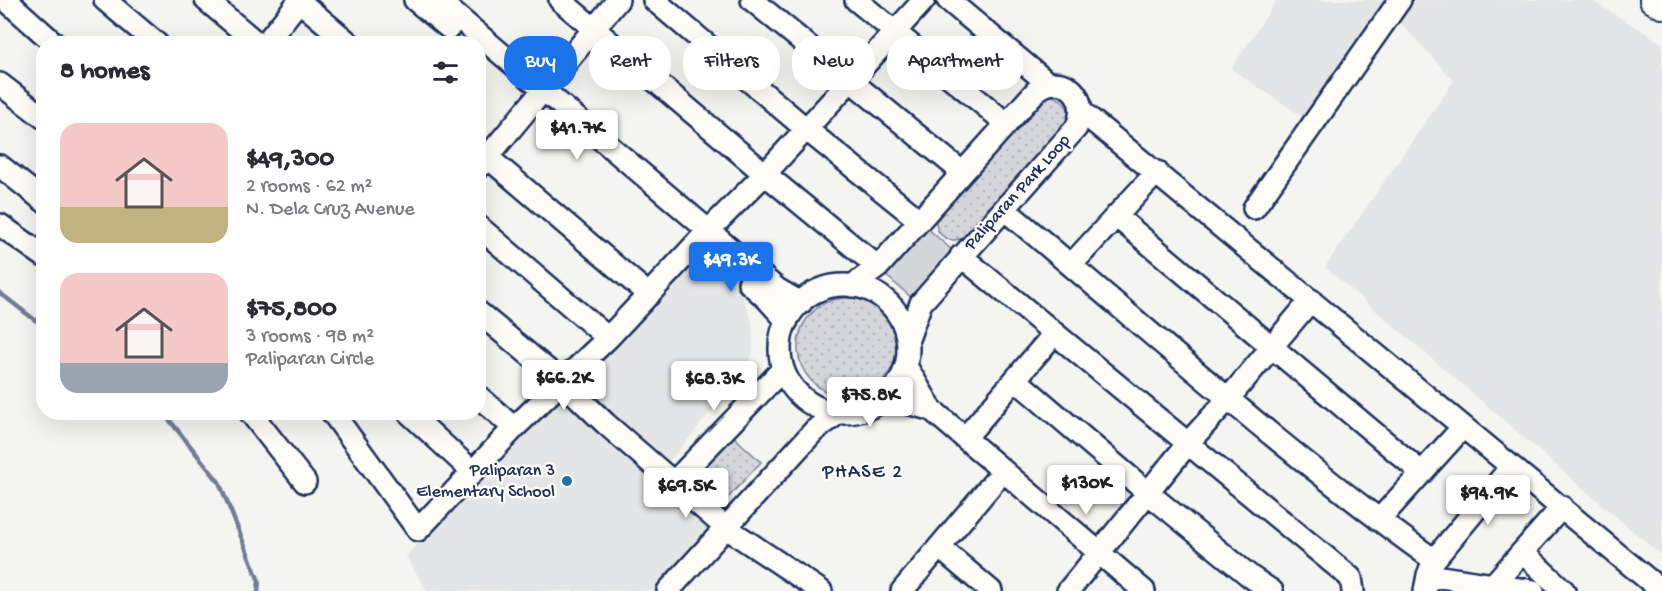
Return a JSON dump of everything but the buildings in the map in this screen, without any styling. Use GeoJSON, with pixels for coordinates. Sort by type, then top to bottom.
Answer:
{"type":"FeatureCollection","features":[{"type":"Feature","properties":{"kind":"main road"},"geometry":{"type":"LineString","coordinates":[[1653,0],[1662,5]]}},
{"type":"Feature","properties":{"kind":"street"},"geometry":{"type":"LineString","coordinates":[[105,0],[148,36]]}},
{"type":"Feature","properties":{"kind":"street"},"geometry":{"type":"LineString","coordinates":[[206,0],[249,36]]}},
{"type":"Feature","properties":{"kind":"street"},"geometry":{"type":"LineString","coordinates":[[270,36],[299,0],[341,36]]}},
{"type":"Feature","properties":{"kind":"street"},"geometry":{"type":"LineString","coordinates":[[415,0],[458,36]]}},
{"type":"Feature","properties":{"kind":"street"},"geometry":{"type":"LineString","coordinates":[[438,0],[477,36]]}},
{"type":"Feature","properties":{"kind":"street"},"geometry":{"type":"LineString","coordinates":[[560,0],[878,267]]}},
{"type":"Feature","properties":{"kind":"street"},"geometry":{"type":"LineString","coordinates":[[486,154],[618,0]]}},
{"type":"Feature","properties":{"kind":"street"},"geometry":{"type":"LineString","coordinates":[[654,0],[806,129],[919,220]]}},
{"type":"Feature","properties":{"kind":"street"},"geometry":{"type":"LineString","coordinates":[[752,0],[795,36]]}},
{"type":"Feature","properties":{"kind":"street"},"geometry":{"type":"LineString","coordinates":[[856,0],[1006,123]]}},
{"type":"Feature","properties":{"kind":"street"},"geometry":{"type":"LineString","coordinates":[[875,55],[924,0]]}},
{"type":"Feature","properties":{"kind":"street"},"geometry":{"type":"LineString","coordinates":[[948,0],[1049,84]]}},
{"type":"Feature","properties":{"kind":"street"},"geometry":{"type":"LineString","coordinates":[[1254,208],[1400,0]]}},
{"type":"Feature","properties":{"kind":"street"},"geometry":{"type":"LineString","coordinates":[[3,1],[45,36]]}},
{"type":"Feature","properties":{"kind":"street"},"geometry":{"type":"LineString","coordinates":[[486,45],[539,94],[704,235],[777,289],[801,303]]}},
{"type":"Feature","properties":{"kind":"street"},"geometry":{"type":"LineString","coordinates":[[486,58],[539,94]]}},
{"type":"Feature","properties":{"kind":"street"},"geometry":{"type":"LineString","coordinates":[[852,286],[878,267],[1036,91],[1049,84],[1058,83],[1072,90],[1082,104],[1082,112],[1662,591]]}},
{"type":"Feature","properties":{"kind":"street"},"geometry":{"type":"LineString","coordinates":[[0,84],[36,111]]}},
{"type":"Feature","properties":{"kind":"street"},"geometry":{"type":"LineString","coordinates":[[344,420],[418,530],[514,428],[608,338],[843,90]]}},
{"type":"Feature","properties":{"kind":"street"},"geometry":{"type":"LineString","coordinates":[[861,90],[962,172]]}},
{"type":"Feature","properties":{"kind":"street","name":"Paliparan Park Loop"},"geometry":{"type":"LineString","coordinates":[[908,339],[921,303],[1076,128],[1082,112]]}},
{"type":"Feature","properties":{"kind":"street"},"geometry":{"type":"LineString","coordinates":[[486,161],[649,295]]}},
{"type":"Feature","properties":{"kind":"street"},"geometry":{"type":"LineString","coordinates":[[0,166],[36,195]]}},
{"type":"Feature","properties":{"kind":"street"},"geometry":{"type":"LineString","coordinates":[[1071,265],[1157,172]]}},
{"type":"Feature","properties":{"kind":"street"},"geometry":{"type":"LineString","coordinates":[[1004,209],[1229,398],[1379,520],[1429,575],[1533,591]]}},
{"type":"Feature","properties":{"kind":"street"},"geometry":{"type":"LineString","coordinates":[[1116,216],[1422,473]]}},
{"type":"Feature","properties":{"kind":"street"},"geometry":{"type":"LineString","coordinates":[[0,225],[36,250]]}},
{"type":"Feature","properties":{"kind":"street"},"geometry":{"type":"LineString","coordinates":[[486,232],[608,338]]}},
{"type":"Feature","properties":{"kind":"street"},"geometry":{"type":"LineString","coordinates":[[704,235],[787,321]]}},
{"type":"Feature","properties":{"kind":"street"},"geometry":{"type":"LineString","coordinates":[[962,256],[1352,578],[1353,591]]}},
{"type":"Feature","properties":{"kind":"street"},"geometry":{"type":"LineString","coordinates":[[838,285],[852,286],[879,295],[889,303],[904,326],[909,353],[899,383],[887,397],[864,410],[838,413],[824,410],[804,399],[789,382],[783,369],[780,353],[781,336],[787,321],[801,303],[812,294],[838,285]]}},
{"type":"Feature","properties":{"kind":"street"},"geometry":{"type":"LineString","coordinates":[[1068,591],[1189,442],[1311,300]]}},
{"type":"Feature","properties":{"kind":"street"},"geometry":{"type":"LineString","coordinates":[[486,319],[562,382],[606,424],[725,527],[821,591]]}},
{"type":"Feature","properties":{"kind":"street"},"geometry":{"type":"LineString","coordinates":[[965,438],[1054,334]]}},
{"type":"Feature","properties":{"kind":"street"},"geometry":{"type":"LineString","coordinates":[[906,366],[932,410],[1144,591]]}},
{"type":"Feature","properties":{"kind":"street"},"geometry":{"type":"LineString","coordinates":[[674,482],[783,369]]}},
{"type":"Feature","properties":{"kind":"street"},"geometry":{"type":"LineString","coordinates":[[1017,380],[1148,493],[1251,577],[1272,591]]}},
{"type":"Feature","properties":{"kind":"street"},"geometry":{"type":"LineString","coordinates":[[887,397],[932,410]]}},
{"type":"Feature","properties":{"kind":"street"},"geometry":{"type":"LineString","coordinates":[[486,403],[514,428]]}},
{"type":"Feature","properties":{"kind":"street"},"geometry":{"type":"LineString","coordinates":[[668,591],[813,431],[838,413]]}},
{"type":"Feature","properties":{"kind":"street"},"geometry":{"type":"LineString","coordinates":[[256,420],[305,482]]}},
{"type":"Feature","properties":{"kind":"street"},"geometry":{"type":"LineString","coordinates":[[417,420],[473,472]]}},
{"type":"Feature","properties":{"kind":"street"},"geometry":{"type":"LineString","coordinates":[[1379,520],[1463,427]]}},
{"type":"Feature","properties":{"kind":"street"},"geometry":{"type":"LineString","coordinates":[[1429,575],[1511,467]]}},
{"type":"Feature","properties":{"kind":"street"},"geometry":{"type":"LineString","coordinates":[[902,591],[1003,471]]}},
{"type":"Feature","properties":{"kind":"street"},"geometry":{"type":"LineString","coordinates":[[1493,585],[1562,507]]}},
{"type":"Feature","properties":{"kind":"street"},"geometry":{"type":"LineString","coordinates":[[939,547],[986,590]]}},
{"type":"Feature","properties":{"kind":"street"},"geometry":{"type":"LineString","coordinates":[[1522,552],[1564,591]]}},
{"type":"Feature","properties":{"kind":"shaded area"},"geometry":{"type":"Polygon","coordinates":[[[1277,0],[1393,0],[1306,119],[1231,69],[1277,0]]]}},
{"type":"Feature","properties":{"kind":"shaded area"},"geometry":{"type":"Polygon","coordinates":[[[1412,0],[1591,0],[1662,43],[1662,556],[1325,267],[1454,81],[1398,20],[1412,0]]]}},
{"type":"Feature","properties":{"kind":"shaded area"},"geometry":{"type":"Polygon","coordinates":[[[1044,96],[1056,97],[1064,103],[1068,113],[1067,125],[968,235],[956,240],[945,238],[938,230],[936,217],[1044,96]]]}},
{"type":"Feature","properties":{"kind":"shaded area"},"geometry":{"type":"Polygon","coordinates":[[[925,226],[953,251],[912,298],[883,273],[925,226]]]}},
{"type":"Feature","properties":{"kind":"shaded area"},"geometry":{"type":"Polygon","coordinates":[[[699,253],[729,278],[742,294],[752,322],[753,353],[740,377],[668,463],[576,382],[699,253]]]}},
{"type":"Feature","properties":{"kind":"shaded area"},"geometry":{"type":"Polygon","coordinates":[[[847,298],[866,302],[882,312],[892,328],[896,347],[892,366],[882,382],[866,392],[847,396],[828,392],[812,382],[802,366],[798,347],[802,328],[812,312],[828,302],[847,298]]]}},
{"type":"Feature","properties":{"kind":"shaded area","name":"Paliparan 3 Elementary School"},"geometry":{"type":"Polygon","coordinates":[[[558,398],[711,529],[655,591],[427,591],[406,556],[558,398]]]}},
{"type":"Feature","properties":{"kind":"shaded area"},"geometry":{"type":"Polygon","coordinates":[[[734,437],[761,462],[724,502],[696,476],[734,437]]]}},
{"type":"Feature","properties":{"kind":"waterway"},"geometry":{"type":"LineString","coordinates":[[0,293],[36,321]]}},
{"type":"Feature","properties":{"kind":"waterway"},"geometry":{"type":"LineString","coordinates":[[169,420],[219,482],[259,581],[258,591]]}},
{"type":"Feature","properties":{"kind":"place","name":"Paliparan 3 Elementary School"},"geometry":{"type":"Point","coordinates":[567,481]}},
{"type":"Feature","properties":{"kind":"district","name":"PHASE 2"},"geometry":{"type":"Point","coordinates":[863,473]}}]}
